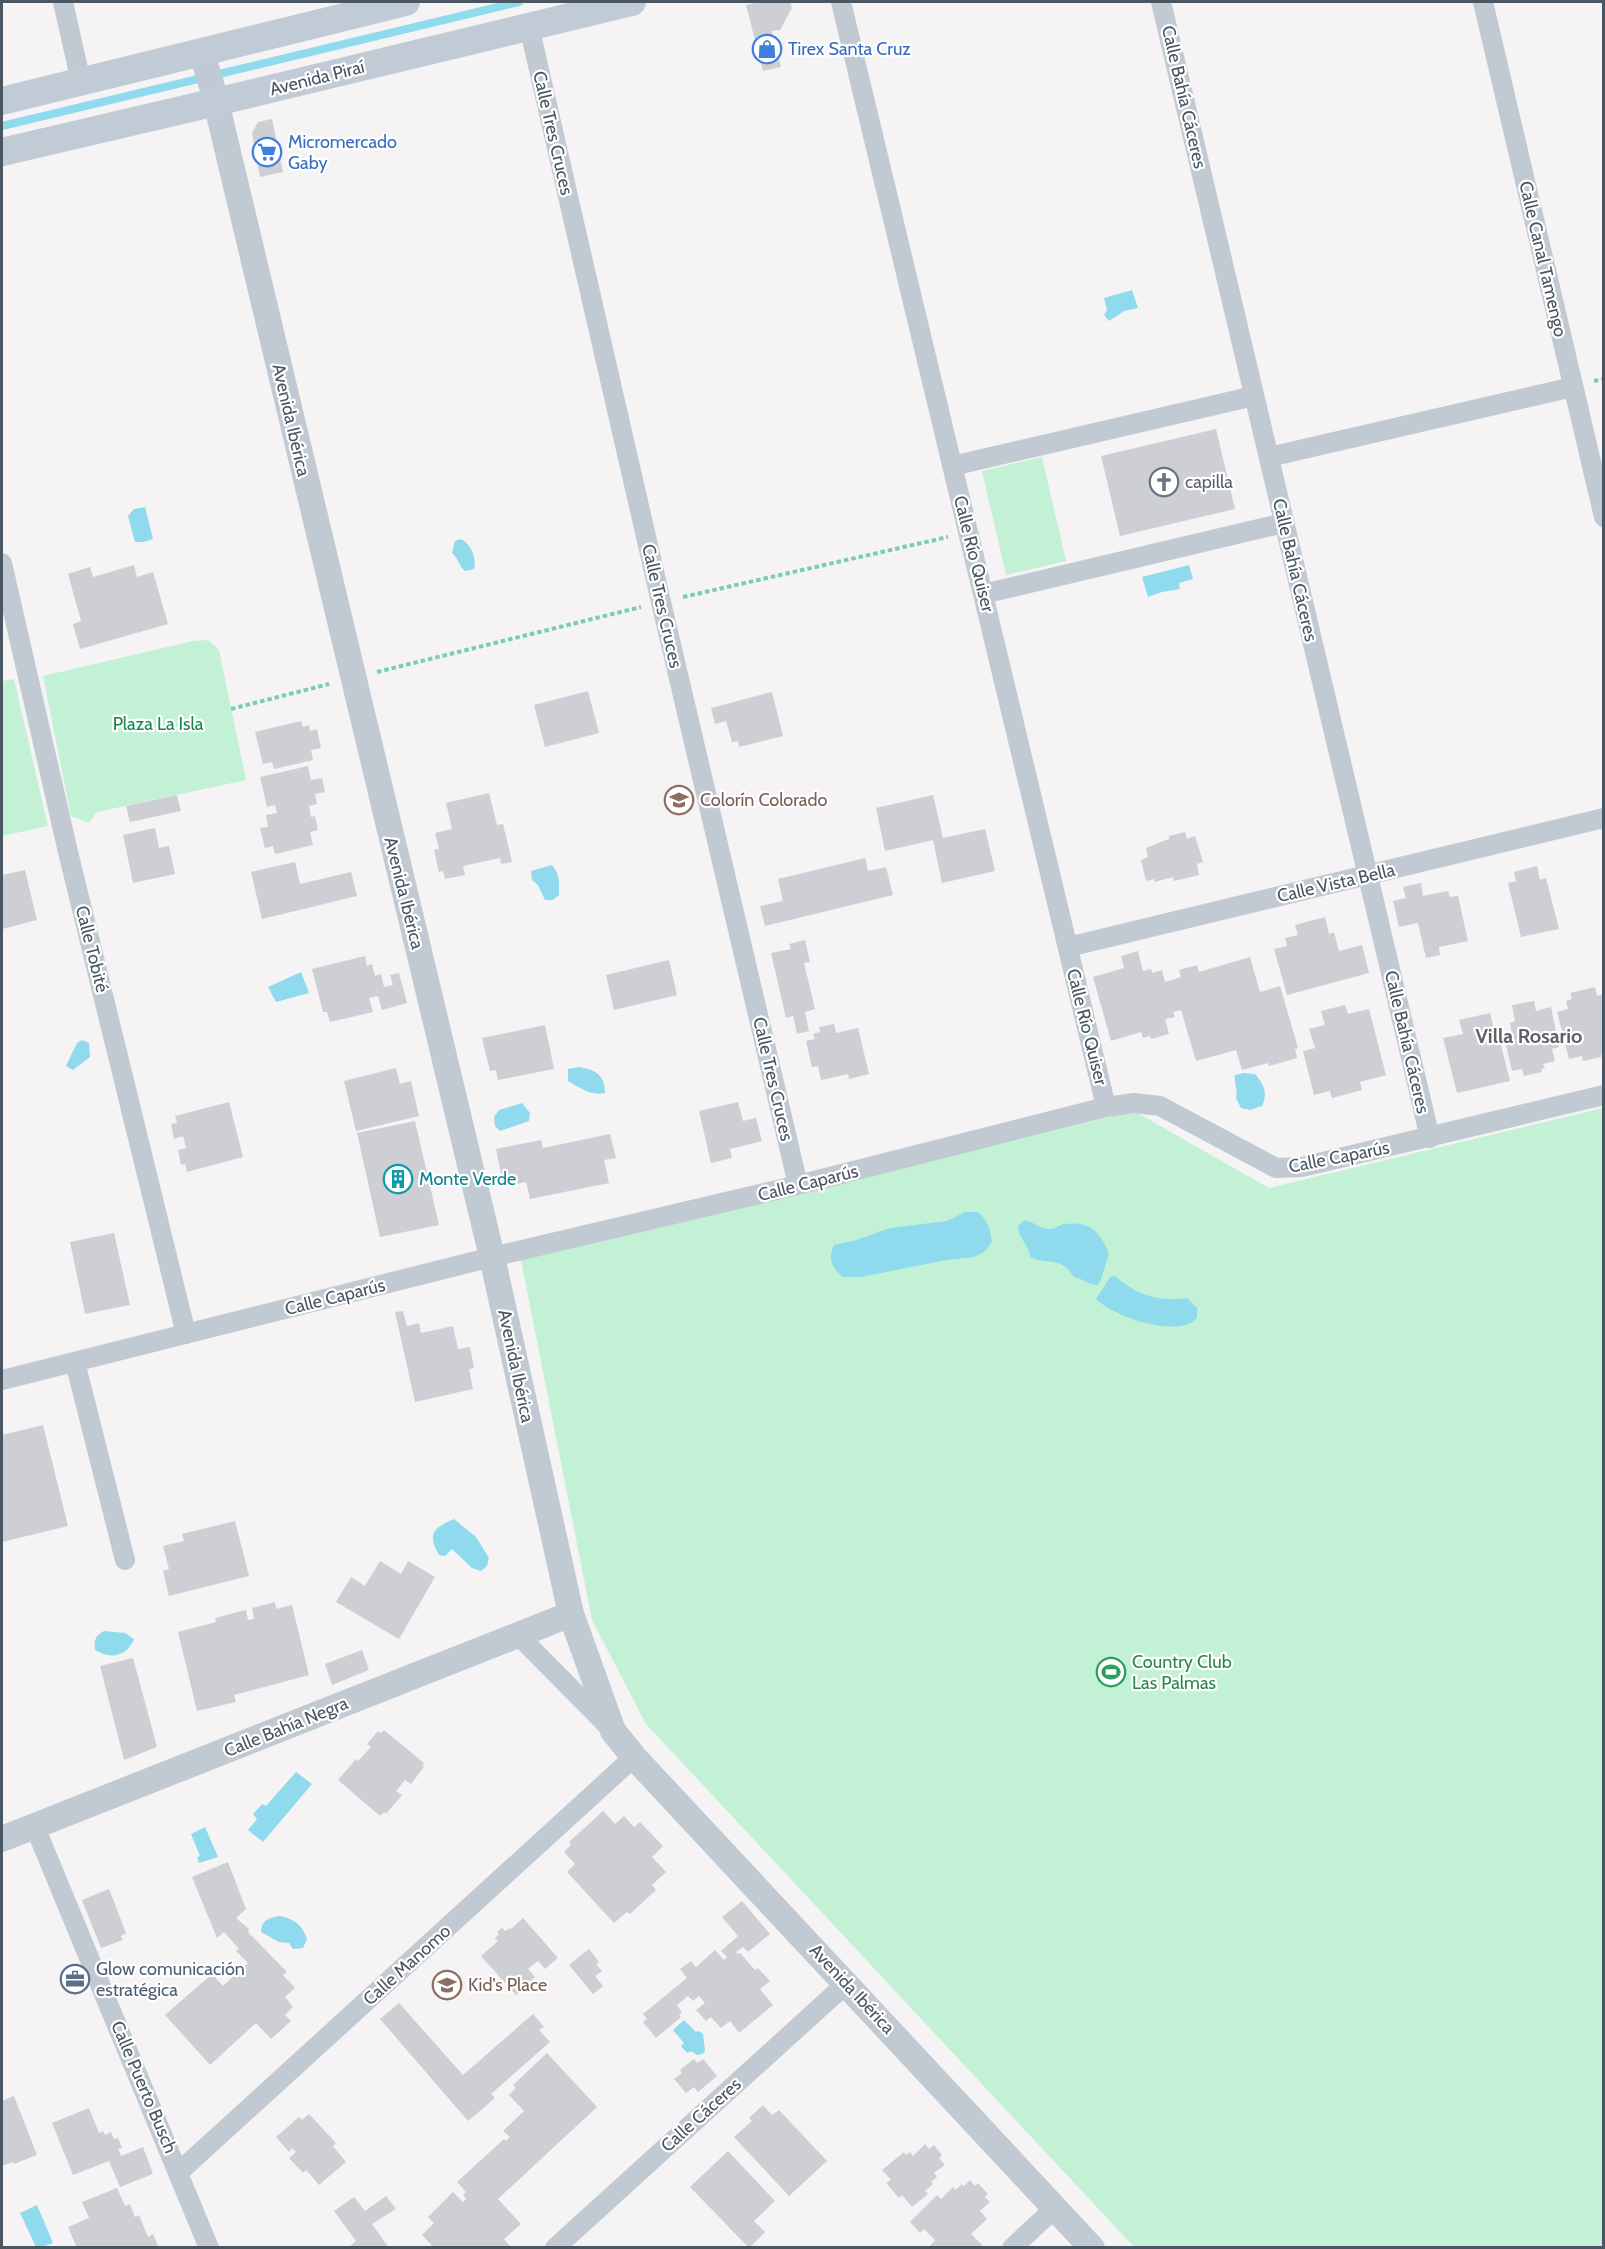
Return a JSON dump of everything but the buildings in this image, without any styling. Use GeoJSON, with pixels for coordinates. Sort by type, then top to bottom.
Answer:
{"type":"FeatureCollection","features":[{"type":"Feature","properties":{"kind":"main road"},"geometry":{"type":"LineString","coordinates":[[2,101],[203,55],[341,9],[406,2]]}},
{"type":"Feature","properties":{"kind":"main road","name":"Avenida Piraí"},"geometry":{"type":"LineString","coordinates":[[2,152],[632,2]]}},
{"type":"Feature","properties":{"kind":"street"},"geometry":{"type":"LineString","coordinates":[[63,2],[81,82]]}},
{"type":"Feature","properties":{"kind":"street","name":"Calle Río Quiser"},"geometry":{"type":"LineString","coordinates":[[841,2],[1107,1107]]}},
{"type":"Feature","properties":{"kind":"street","name":"Calle Bahía Cáceres"},"geometry":{"type":"LineString","coordinates":[[1161,2],[1430,1138]]}},
{"type":"Feature","properties":{"kind":"street","name":"Calle Canal Tamengo"},"geometry":{"type":"LineString","coordinates":[[1483,2],[1604,517]]}},
{"type":"Feature","properties":{"kind":"street","name":"Calle Tres Cruces"},"geometry":{"type":"LineString","coordinates":[[529,26],[798,1185]]}},
{"type":"Feature","properties":{"kind":"street","name":"Avenida Ibérica"},"geometry":{"type":"LineString","coordinates":[[203,55],[216,100],[352,678],[492,1257],[571,1614],[613,1731]]}},
{"type":"Feature","properties":{"kind":"street"},"geometry":{"type":"LineString","coordinates":[[1269,458],[1573,387]]}},
{"type":"Feature","properties":{"kind":"street"},"geometry":{"type":"LineString","coordinates":[[952,466],[1254,396]]}},
{"type":"Feature","properties":{"kind":"street"},"geometry":{"type":"LineString","coordinates":[[983,594],[1284,523]]}},
{"type":"Feature","properties":{"kind":"street","name":"Calle Tobité"},"geometry":{"type":"LineString","coordinates":[[2,563],[68,852],[186,1334]]}},
{"type":"Feature","properties":{"kind":"street","name":"Calle Vista Bella"},"geometry":{"type":"LineString","coordinates":[[1068,946],[1604,818]]}},
{"type":"Feature","properties":{"kind":"street","name":"Calle Caparús"},"geometry":{"type":"LineString","coordinates":[[2,1380],[492,1257],[798,1185],[1107,1107],[1134,1103],[1160,1106],[1276,1168],[1302,1167],[1604,1095]]}},
{"type":"Feature","properties":{"kind":"street"},"geometry":{"type":"LineString","coordinates":[[75,1362],[125,1560]]}},
{"type":"Feature","properties":{"kind":"street","name":"Calle Bahía Negra"},"geometry":{"type":"LineString","coordinates":[[2,1839],[571,1614]]}},
{"type":"Feature","properties":{"kind":"street","name":"Avenida Ibérica"},"geometry":{"type":"LineString","coordinates":[[518,1635],[613,1731],[634,1757],[1092,2247]]}},
{"type":"Feature","properties":{"kind":"street","name":"Calle Manomo"},"geometry":{"type":"LineString","coordinates":[[179,2172],[634,1757]]}},
{"type":"Feature","properties":{"kind":"street","name":"Calle Puerto Busch"},"geometry":{"type":"LineString","coordinates":[[35,1827],[209,2247]]}},
{"type":"Feature","properties":{"kind":"street","name":"Calle Cáceres"},"geometry":{"type":"LineString","coordinates":[[555,2247],[847,1983]]}},
{"type":"Feature","properties":{"kind":"street"},"geometry":{"type":"LineString","coordinates":[[1012,2247],[1055,2208]]}},
{"type":"Feature","properties":{"kind":"path"},"geometry":{"type":"LineString","coordinates":[[231,709],[661,602],[968,532]]}},
{"type":"Feature","properties":{"kind":"green space"},"geometry":{"type":"Polygon","coordinates":[[[1042,457],[1066,561],[1006,575],[982,471],[1042,457]]]}},
{"type":"Feature","properties":{"kind":"green space","name":"Plaza La Isla"},"geometry":{"type":"Polygon","coordinates":[[[208,640],[219,650],[246,780],[97,812],[89,823],[71,816],[43,676],[193,641],[208,640]]]}},
{"type":"Feature","properties":{"kind":"green space"},"geometry":{"type":"Polygon","coordinates":[[[14,679],[48,826],[2,836],[2,681],[14,679]]]}},
{"type":"Feature","properties":{"kind":"green space","name":"Country Club Las Palmas"},"geometry":{"type":"Polygon","coordinates":[[[1603,1108],[1603,2247],[1134,2247],[646,1724],[592,1620],[521,1260],[1134,1111],[1269,1188],[1603,1108]]]}},
{"type":"Feature","properties":{"kind":"water"},"geometry":{"type":"Polygon","coordinates":[[[1132,290],[1138,308],[1124,311],[1109,321],[1104,315],[1107,310],[1104,298],[1132,290]]]}},
{"type":"Feature","properties":{"kind":"water"},"geometry":{"type":"Polygon","coordinates":[[[145,507],[153,539],[135,542],[128,516],[134,509],[145,507]]]}},
{"type":"Feature","properties":{"kind":"water"},"geometry":{"type":"Polygon","coordinates":[[[461,539],[468,544],[472,552],[475,560],[474,569],[465,571],[452,553],[455,541],[461,539]]]}},
{"type":"Feature","properties":{"kind":"water"},"geometry":{"type":"Polygon","coordinates":[[[1189,565],[1193,579],[1179,583],[1180,589],[1148,597],[1142,577],[1189,565]]]}},
{"type":"Feature","properties":{"kind":"water"},"geometry":{"type":"Polygon","coordinates":[[[552,865],[558,875],[559,895],[553,900],[545,900],[538,885],[532,880],[531,871],[552,865]]]}},
{"type":"Feature","properties":{"kind":"water"},"geometry":{"type":"Polygon","coordinates":[[[301,972],[309,993],[276,1002],[268,987],[301,972]]]}},
{"type":"Feature","properties":{"kind":"water"},"geometry":{"type":"Polygon","coordinates":[[[82,1040],[89,1043],[90,1057],[73,1070],[66,1066],[77,1043],[82,1040]]]}},
{"type":"Feature","properties":{"kind":"water"},"geometry":{"type":"Polygon","coordinates":[[[579,1067],[598,1074],[605,1087],[605,1093],[590,1092],[568,1081],[568,1069],[579,1067]]]}},
{"type":"Feature","properties":{"kind":"water"},"geometry":{"type":"Polygon","coordinates":[[[1255,1074],[1263,1085],[1265,1097],[1262,1106],[1250,1110],[1241,1108],[1236,1098],[1235,1075],[1255,1074]]]}},
{"type":"Feature","properties":{"kind":"water"},"geometry":{"type":"Polygon","coordinates":[[[522,1103],[530,1113],[529,1121],[500,1131],[495,1126],[494,1117],[499,1110],[522,1103]]]}},
{"type":"Feature","properties":{"kind":"water"},"geometry":{"type":"Polygon","coordinates":[[[965,1212],[978,1212],[981,1215],[989,1229],[992,1242],[984,1252],[974,1257],[946,1260],[861,1277],[842,1277],[833,1265],[831,1254],[834,1245],[890,1228],[947,1221],[965,1212]]]}},
{"type":"Feature","properties":{"kind":"water"},"geometry":{"type":"Polygon","coordinates":[[[1025,1220],[1047,1229],[1073,1223],[1093,1229],[1102,1239],[1109,1254],[1100,1282],[1097,1285],[1091,1284],[1074,1277],[1059,1263],[1030,1257],[1018,1226],[1025,1220]]]}},
{"type":"Feature","properties":{"kind":"water"},"geometry":{"type":"Polygon","coordinates":[[[1115,1276],[1131,1288],[1148,1296],[1167,1299],[1187,1298],[1197,1308],[1197,1318],[1188,1324],[1161,1326],[1117,1313],[1096,1299],[1110,1277],[1115,1276]]]}},
{"type":"Feature","properties":{"kind":"water"},"geometry":{"type":"Polygon","coordinates":[[[454,1519],[476,1537],[489,1558],[487,1566],[481,1571],[472,1568],[452,1549],[445,1556],[439,1555],[435,1548],[434,1532],[441,1525],[454,1519]]]}},
{"type":"Feature","properties":{"kind":"water"},"geometry":{"type":"Polygon","coordinates":[[[104,1631],[125,1633],[134,1639],[123,1653],[107,1655],[95,1650],[96,1639],[104,1631]]]}},
{"type":"Feature","properties":{"kind":"water"},"geometry":{"type":"Polygon","coordinates":[[[296,1772],[312,1784],[263,1842],[248,1830],[257,1819],[253,1814],[262,1804],[266,1806],[296,1772]]]}},
{"type":"Feature","properties":{"kind":"water"},"geometry":{"type":"Polygon","coordinates":[[[205,1827],[218,1857],[199,1863],[197,1857],[200,1856],[191,1834],[205,1827]]]}},
{"type":"Feature","properties":{"kind":"water"},"geometry":{"type":"Polygon","coordinates":[[[280,1916],[294,1921],[303,1930],[307,1939],[303,1948],[293,1949],[289,1943],[279,1942],[261,1932],[267,1920],[280,1916]]]}},
{"type":"Feature","properties":{"kind":"water"},"geometry":{"type":"Polygon","coordinates":[[[684,2020],[696,2032],[703,2034],[705,2050],[703,2054],[697,2055],[691,2051],[687,2053],[681,2046],[684,2043],[673,2030],[684,2020]]]}},
{"type":"Feature","properties":{"kind":"water"},"geometry":{"type":"Polygon","coordinates":[[[37,2205],[53,2243],[42,2247],[36,2247],[20,2213],[37,2205]]]}},
{"type":"Feature","properties":{"kind":"waterway"},"geometry":{"type":"LineString","coordinates":[[2,126],[519,2]]}},
{"type":"Feature","properties":{"kind":"place","name":"Tirex Santa Cruz"},"geometry":{"type":"Point","coordinates":[767,49]}},
{"type":"Feature","properties":{"kind":"place","name":"Micromercado Gaby"},"geometry":{"type":"Point","coordinates":[267,152]}},
{"type":"Feature","properties":{"kind":"place","name":"capilla"},"geometry":{"type":"Point","coordinates":[1164,482]}},
{"type":"Feature","properties":{"kind":"place","name":"Colorín Colorado"},"geometry":{"type":"Point","coordinates":[679,800]}},
{"type":"Feature","properties":{"kind":"place","name":"Monte Verde"},"geometry":{"type":"Point","coordinates":[398,1179]}},
{"type":"Feature","properties":{"kind":"place","name":"Country Club Las Palmas"},"geometry":{"type":"Point","coordinates":[1111,1672]}},
{"type":"Feature","properties":{"kind":"place","name":"Glow comunicación estratégica"},"geometry":{"type":"Point","coordinates":[75,1979]}},
{"type":"Feature","properties":{"kind":"place","name":"Kid's Place"},"geometry":{"type":"Point","coordinates":[447,1985]}},
{"type":"Feature","properties":{"kind":"district","name":"Villa Rosario"},"geometry":{"type":"Point","coordinates":[1529,1036]}}]}
